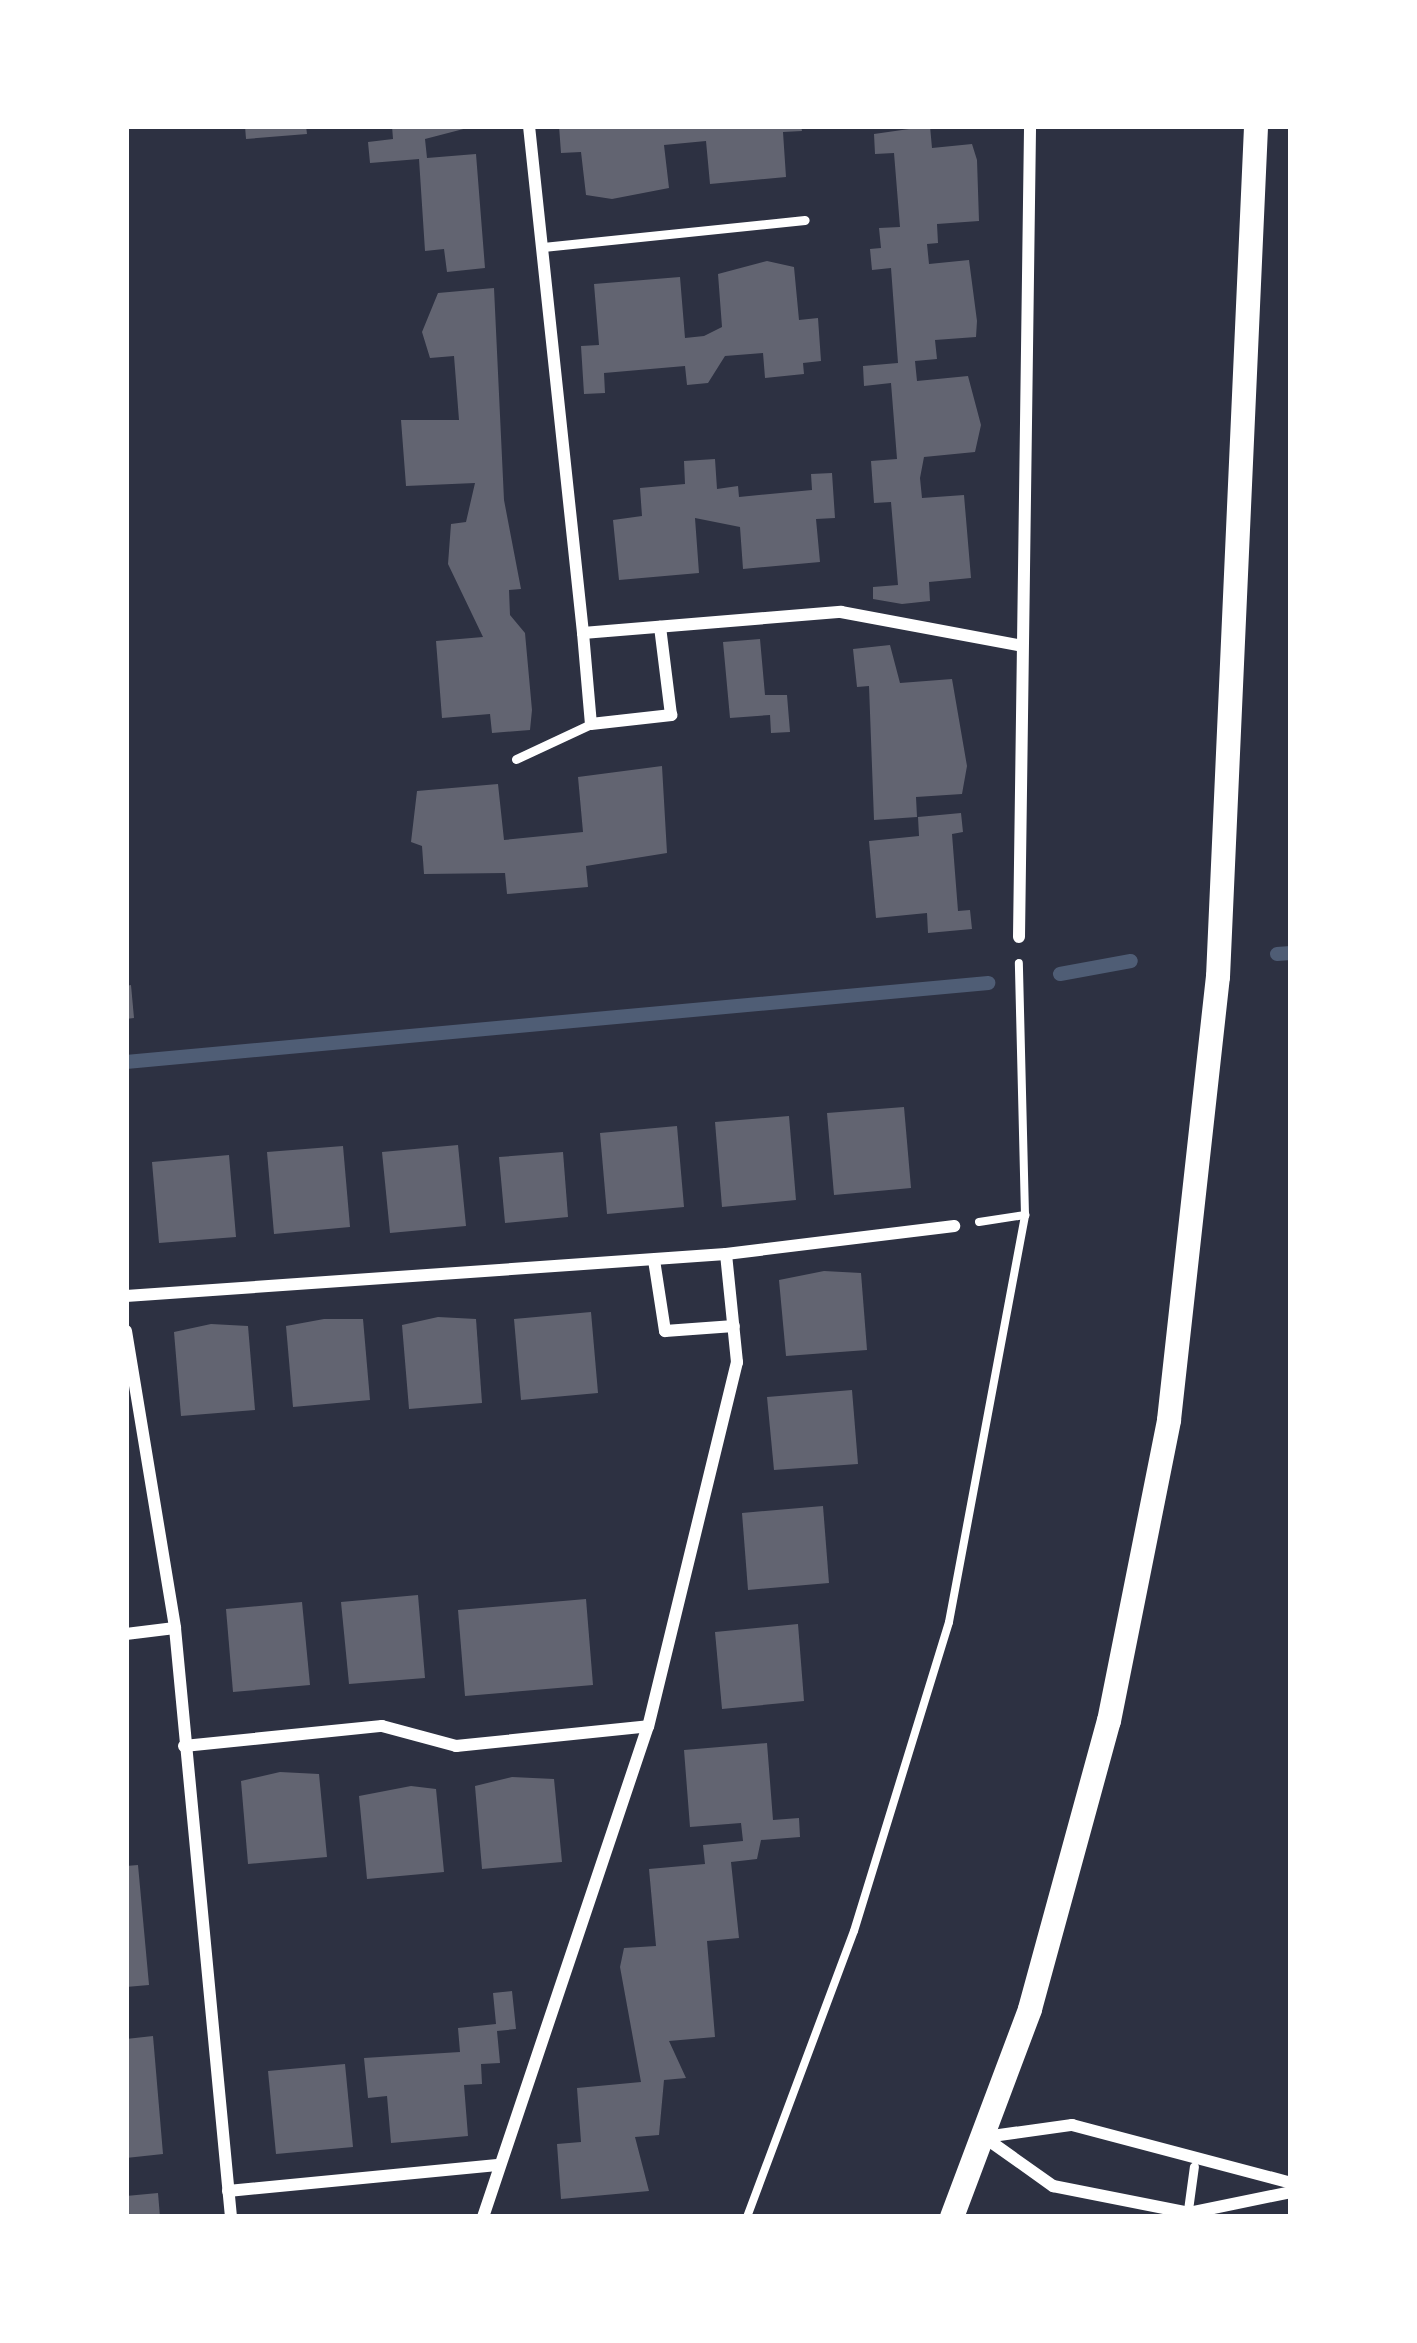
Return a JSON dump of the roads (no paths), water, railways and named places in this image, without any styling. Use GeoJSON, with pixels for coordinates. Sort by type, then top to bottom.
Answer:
{"type":"FeatureCollection","features":[{"type":"Feature","properties":{"kind":"main road"},"geometry":{"type":"LineString","coordinates":[[952,2217],[984,2137],[1109,1721],[1195,1235],[1218,977],[1256,126]]}},
{"type":"Feature","properties":{"kind":"street"},"geometry":{"type":"LineString","coordinates":[[529,126],[591,724],[671,715],[660,627]]}},
{"type":"Feature","properties":{"kind":"street"},"geometry":{"type":"LineString","coordinates":[[1019,938],[1017,645],[1030,126]]}},
{"type":"Feature","properties":{"kind":"street"},"geometry":{"type":"LineString","coordinates":[[584,633],[841,612],[1017,645]]}},
{"type":"Feature","properties":{"kind":"street"},"geometry":{"type":"LineString","coordinates":[[126,1296],[726,1254],[954,1226]]}},
{"type":"Feature","properties":{"kind":"street"},"geometry":{"type":"LineString","coordinates":[[483,2217],[648,1726],[737,1363],[726,1254]]}},
{"type":"Feature","properties":{"kind":"street"},"geometry":{"type":"LineString","coordinates":[[655,1260],[664,1331],[734,1326]]}},
{"type":"Feature","properties":{"kind":"street"},"geometry":{"type":"LineString","coordinates":[[126,1331],[175,1628],[231,2217]]}},
{"type":"Feature","properties":{"kind":"street"},"geometry":{"type":"LineString","coordinates":[[126,1634],[175,1628]]}},
{"type":"Feature","properties":{"kind":"street"},"geometry":{"type":"LineString","coordinates":[[184,1746],[382,1726],[457,1746],[648,1726]]}},
{"type":"Feature","properties":{"kind":"street"},"geometry":{"type":"LineString","coordinates":[[984,2137],[1072,2125],[1194,2165],[1291,2187]]}},
{"type":"Feature","properties":{"kind":"street"},"geometry":{"type":"LineString","coordinates":[[984,2137],[1053,2186],[1188,2215],[1291,2187]]}},
{"type":"Feature","properties":{"kind":"street"},"geometry":{"type":"LineString","coordinates":[[228,2191],[500,2165]]}},
{"type":"Feature","properties":{"kind":"lane"},"geometry":{"type":"LineString","coordinates":[[543,247],[805,220]]}},
{"type":"Feature","properties":{"kind":"lane"},"geometry":{"type":"LineString","coordinates":[[516,759],[591,724]]}},
{"type":"Feature","properties":{"kind":"lane"},"geometry":{"type":"LineString","coordinates":[[1188,2215],[1194,2165]]}},
{"type":"Feature","properties":{"kind":"waterway"},"geometry":{"type":"LineString","coordinates":[[1277,954],[1291,953]]}},
{"type":"Feature","properties":{"kind":"waterway"},"geometry":{"type":"LineString","coordinates":[[1060,974],[1131,961]]}},
{"type":"Feature","properties":{"kind":"waterway"},"geometry":{"type":"LineString","coordinates":[[126,1062],[988,983]]}}]}
